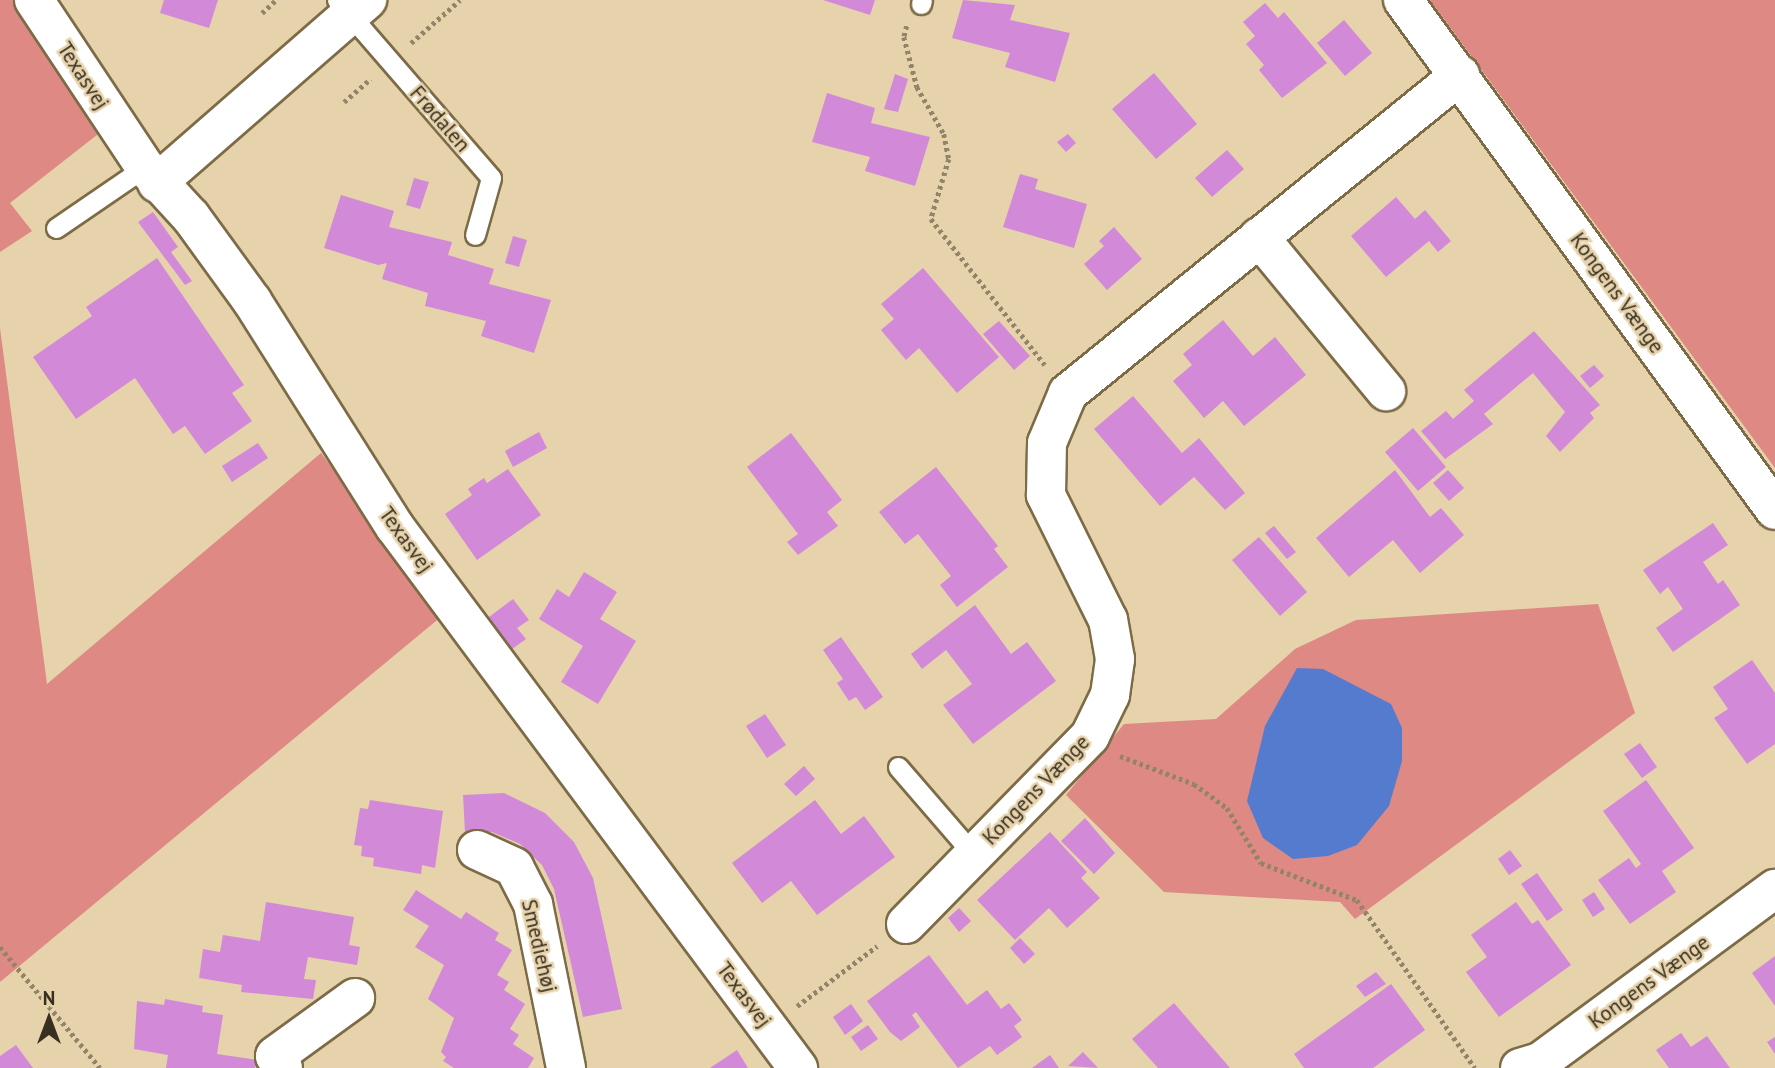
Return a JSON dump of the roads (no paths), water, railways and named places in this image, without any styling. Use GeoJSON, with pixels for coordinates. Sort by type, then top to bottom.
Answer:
{"type":"FeatureCollection","features":[{"type":"Feature","properties":{"kind":"street","name":"Texasvej"},"geometry":{"type":"LineString","coordinates":[[34,0],[151,175],[191,217],[252,301],[395,527],[798,1068]]}},
{"type":"Feature","properties":{"kind":"street","name":"Kongens Vænge"},"geometry":{"type":"LineString","coordinates":[[1403,0],[1775,510]]}},
{"type":"Feature","properties":{"kind":"street","name":"Frødalen"},"geometry":{"type":"LineString","coordinates":[[151,175],[351,5]]}},
{"type":"Feature","properties":{"kind":"street","name":"Kongens Vænge"},"geometry":{"type":"LineString","coordinates":[[906,924],[1090,736],[1110,695],[1115,659],[1108,620],[1046,495],[1047,443],[1068,393],[1460,75]]}},
{"type":"Feature","properties":{"kind":"street"},"geometry":{"type":"LineString","coordinates":[[1259,237],[1386,391]]}},
{"type":"Feature","properties":{"kind":"street","name":"Smediehøj"},"geometry":{"type":"LineString","coordinates":[[477,850],[514,867],[533,904],[566,1068]]}},
{"type":"Feature","properties":{"kind":"street","name":"Kongens Vænge"},"geometry":{"type":"LineString","coordinates":[[1520,1068],[1541,1062],[1775,889]]}},
{"type":"Feature","properties":{"kind":"street"},"geometry":{"type":"LineString","coordinates":[[283,1068],[275,1056],[355,998]]}},
{"type":"Feature","properties":{"kind":"lane","name":"Frødalen"},"geometry":{"type":"LineString","coordinates":[[351,5],[491,178],[475,235]]}},
{"type":"Feature","properties":{"kind":"lane"},"geometry":{"type":"LineString","coordinates":[[56,228],[151,175]]}},
{"type":"Feature","properties":{"kind":"lane"},"geometry":{"type":"LineString","coordinates":[[898,767],[974,855]]}},
{"type":"Feature","properties":{"kind":"water"},"geometry":{"type":"Polygon","coordinates":[[[1297,668],[1323,669],[1391,704],[1402,728],[1402,761],[1389,806],[1357,845],[1328,856],[1293,859],[1263,838],[1247,801],[1265,726],[1297,668]]]}}]}
